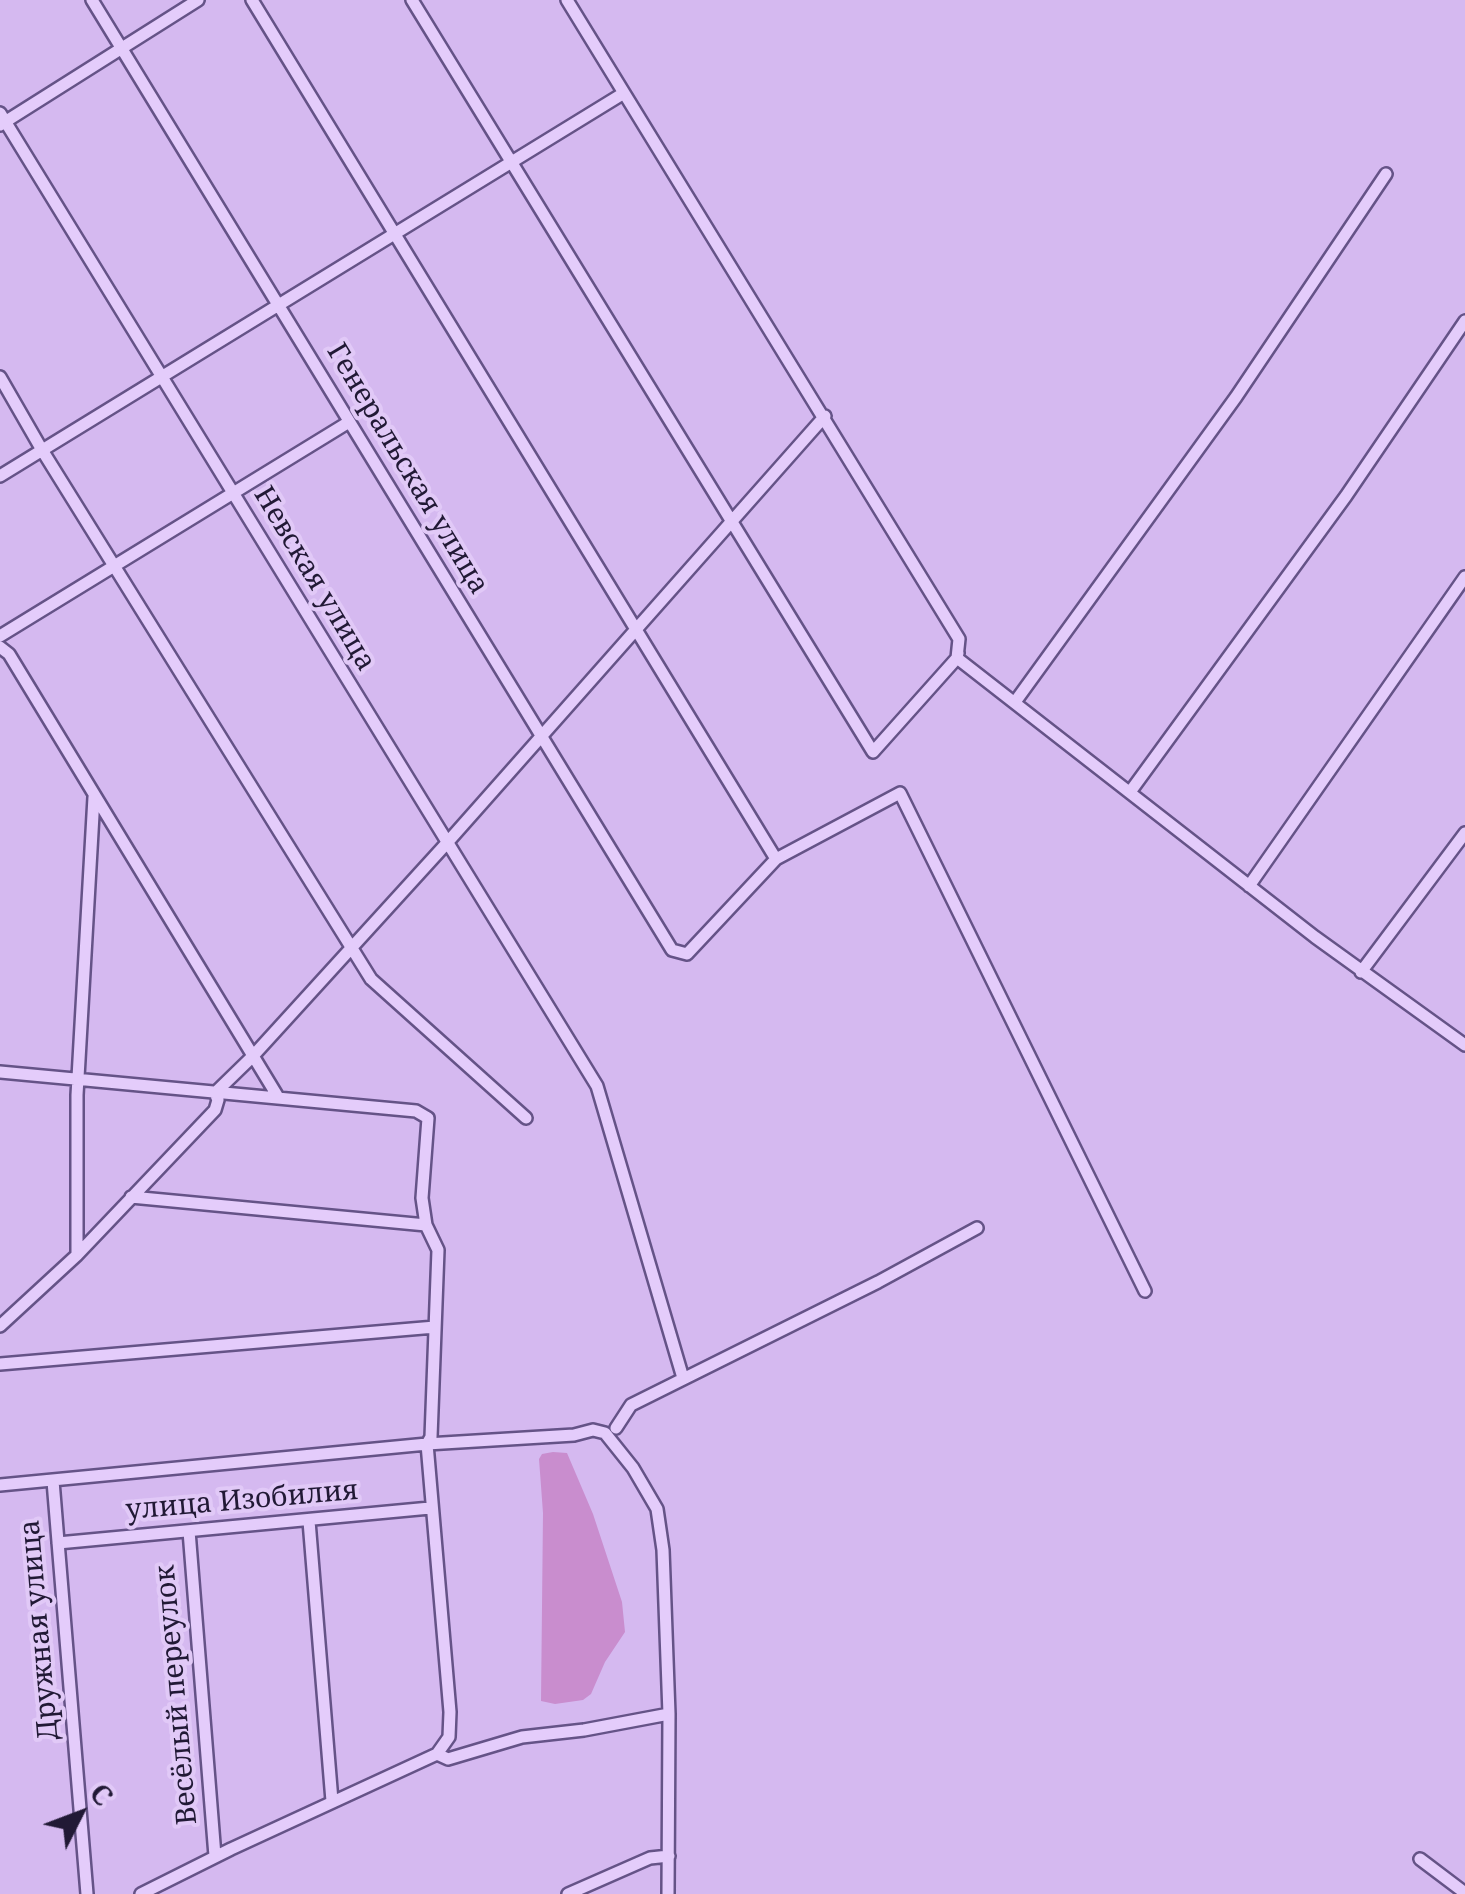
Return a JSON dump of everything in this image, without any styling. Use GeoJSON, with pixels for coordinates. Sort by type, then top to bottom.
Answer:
{"type":"FeatureCollection","features":[{"type":"Feature","properties":{"kind":"street","name":"Генеральская улица"},"geometry":{"type":"LineString","coordinates":[[92,0],[672,950],[688,954],[776,859]]}},
{"type":"Feature","properties":{"kind":"street"},"geometry":{"type":"LineString","coordinates":[[2,120],[198,0]]}},
{"type":"Feature","properties":{"kind":"street"},"geometry":{"type":"LineString","coordinates":[[252,0],[776,859],[900,793],[1145,1291]]}},
{"type":"Feature","properties":{"kind":"street"},"geometry":{"type":"LineString","coordinates":[[412,0],[873,752],[957,658],[959,639],[567,0]]}},
{"type":"Feature","properties":{"kind":"street"},"geometry":{"type":"LineString","coordinates":[[0,476],[624,93]]}},
{"type":"Feature","properties":{"kind":"street","name":"Невская улица"},"geometry":{"type":"LineString","coordinates":[[2,120],[597,1086],[683,1378]]}},
{"type":"Feature","properties":{"kind":"street"},"geometry":{"type":"LineString","coordinates":[[1015,702],[1236,397],[1386,174]]}},
{"type":"Feature","properties":{"kind":"street"},"geometry":{"type":"LineString","coordinates":[[1130,792],[1346,496],[1465,321]]}},
{"type":"Feature","properties":{"kind":"street"},"geometry":{"type":"LineString","coordinates":[[0,377],[371,980],[526,1118]]}},
{"type":"Feature","properties":{"kind":"street"},"geometry":{"type":"LineString","coordinates":[[216,1092],[446,844],[824,416]]}},
{"type":"Feature","properties":{"kind":"street"},"geometry":{"type":"LineString","coordinates":[[0,636],[349,422]]}},
{"type":"Feature","properties":{"kind":"street"},"geometry":{"type":"LineString","coordinates":[[1249,886],[1465,577]]}},
{"type":"Feature","properties":{"kind":"street"},"geometry":{"type":"LineString","coordinates":[[0,647],[9,654],[278,1098]]}},
{"type":"Feature","properties":{"kind":"street"},"geometry":{"type":"LineString","coordinates":[[957,658],[1249,886],[1465,1045]]}},
{"type":"Feature","properties":{"kind":"street"},"geometry":{"type":"LineString","coordinates":[[76,1254],[77,1096],[94,798]]}},
{"type":"Feature","properties":{"kind":"street"},"geometry":{"type":"LineString","coordinates":[[1362,972],[1465,834]]}},
{"type":"Feature","properties":{"kind":"street"},"geometry":{"type":"LineString","coordinates":[[0,1072],[422,1113],[430,1126],[422,1198],[426,1225],[438,1250],[431,1437],[427,1444],[449,1737],[437,1754],[141,1894]]}},
{"type":"Feature","properties":{"kind":"street"},"geometry":{"type":"LineString","coordinates":[[0,1326],[76,1254],[215,1110],[216,1092]]}},
{"type":"Feature","properties":{"kind":"street"},"geometry":{"type":"LineString","coordinates":[[131,1198],[426,1225]]}},
{"type":"Feature","properties":{"kind":"street"},"geometry":{"type":"LineString","coordinates":[[616,1428],[632,1404],[878,1282],[977,1228]]}},
{"type":"Feature","properties":{"kind":"street"},"geometry":{"type":"LineString","coordinates":[[0,1364],[435,1327]]}},
{"type":"Feature","properties":{"kind":"street"},"geometry":{"type":"LineString","coordinates":[[0,1485],[427,1444],[574,1435],[594,1430],[610,1437],[657,1510],[663,1550],[669,1714],[668,1894]]}},
{"type":"Feature","properties":{"kind":"street","name":"Дружная улица"},"geometry":{"type":"LineString","coordinates":[[54,1481],[87,1894]]}},
{"type":"Feature","properties":{"kind":"street","name":"улица Изобилия"},"geometry":{"type":"LineString","coordinates":[[58,1543],[430,1508]]}},
{"type":"Feature","properties":{"kind":"street"},"geometry":{"type":"LineString","coordinates":[[309,1520],[332,1801]]}},
{"type":"Feature","properties":{"kind":"street","name":"Весёлый переулок"},"geometry":{"type":"LineString","coordinates":[[189,1531],[215,1856]]}},
{"type":"Feature","properties":{"kind":"street"},"geometry":{"type":"LineString","coordinates":[[437,1754],[448,1759],[522,1737],[669,1714]]}},
{"type":"Feature","properties":{"kind":"street"},"geometry":{"type":"LineString","coordinates":[[568,1894],[650,1858],[669,1856]]}},
{"type":"Feature","properties":{"kind":"street"},"geometry":{"type":"LineString","coordinates":[[1420,1860],[1465,1893]]}},
{"type":"Feature","properties":{"kind":"shaded area"},"geometry":{"type":"Polygon","coordinates":[[[567,1453],[593,1514],[622,1602],[625,1632],[605,1662],[591,1694],[583,1700],[555,1704],[541,1701],[543,1513],[539,1459],[542,1454],[567,1453]]]}}]}
